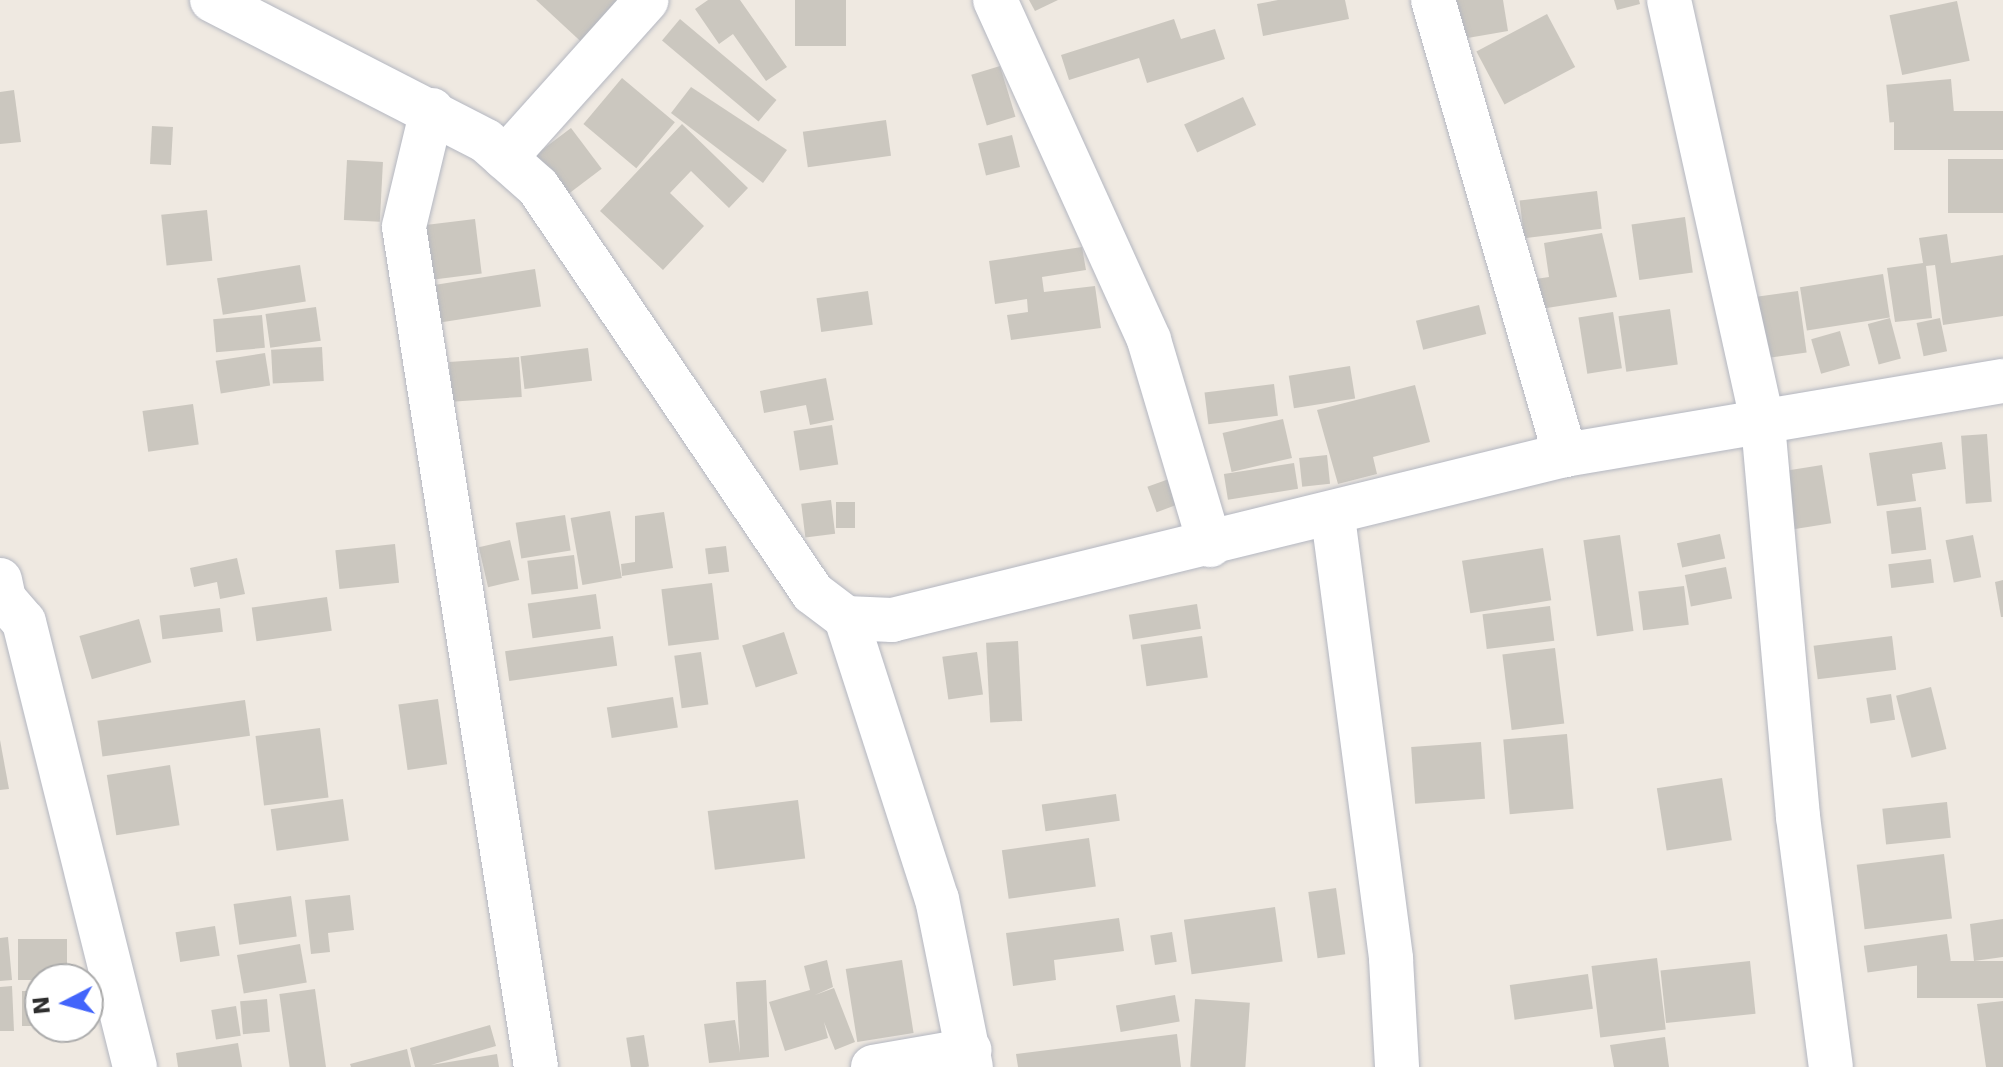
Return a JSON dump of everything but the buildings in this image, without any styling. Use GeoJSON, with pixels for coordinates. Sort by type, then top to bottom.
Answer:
{"type":"FeatureCollection","features":[{"type":"Feature","properties":{"kind":"street"},"geometry":{"type":"LineString","coordinates":[[212,0],[432,110],[505,158],[538,187],[623,306],[813,593],[846,618],[892,620],[1333,517],[1565,455],[1763,424],[2003,381]]}},
{"type":"Feature","properties":{"kind":"street"},"geometry":{"type":"LineString","coordinates":[[505,158],[647,0]]}},
{"type":"Feature","properties":{"kind":"street"},"geometry":{"type":"LineString","coordinates":[[995,0],[1149,340],[1210,545]]}},
{"type":"Feature","properties":{"kind":"street"},"geometry":{"type":"LineString","coordinates":[[1433,0],[1565,455]]}},
{"type":"Feature","properties":{"kind":"street"},"geometry":{"type":"LineString","coordinates":[[1669,0],[1763,424],[1798,817],[1831,1067]]}},
{"type":"Feature","properties":{"kind":"street"},"geometry":{"type":"LineString","coordinates":[[432,110],[404,227],[536,1067]]}},
{"type":"Feature","properties":{"kind":"street"},"geometry":{"type":"LineString","coordinates":[[1333,517],[1391,959],[1397,1067]]}},
{"type":"Feature","properties":{"kind":"street"},"geometry":{"type":"LineString","coordinates":[[0,580],[135,1067]]}},
{"type":"Feature","properties":{"kind":"street"},"geometry":{"type":"LineString","coordinates":[[846,618],[937,899],[970,1058],[873,1067]]}}]}
